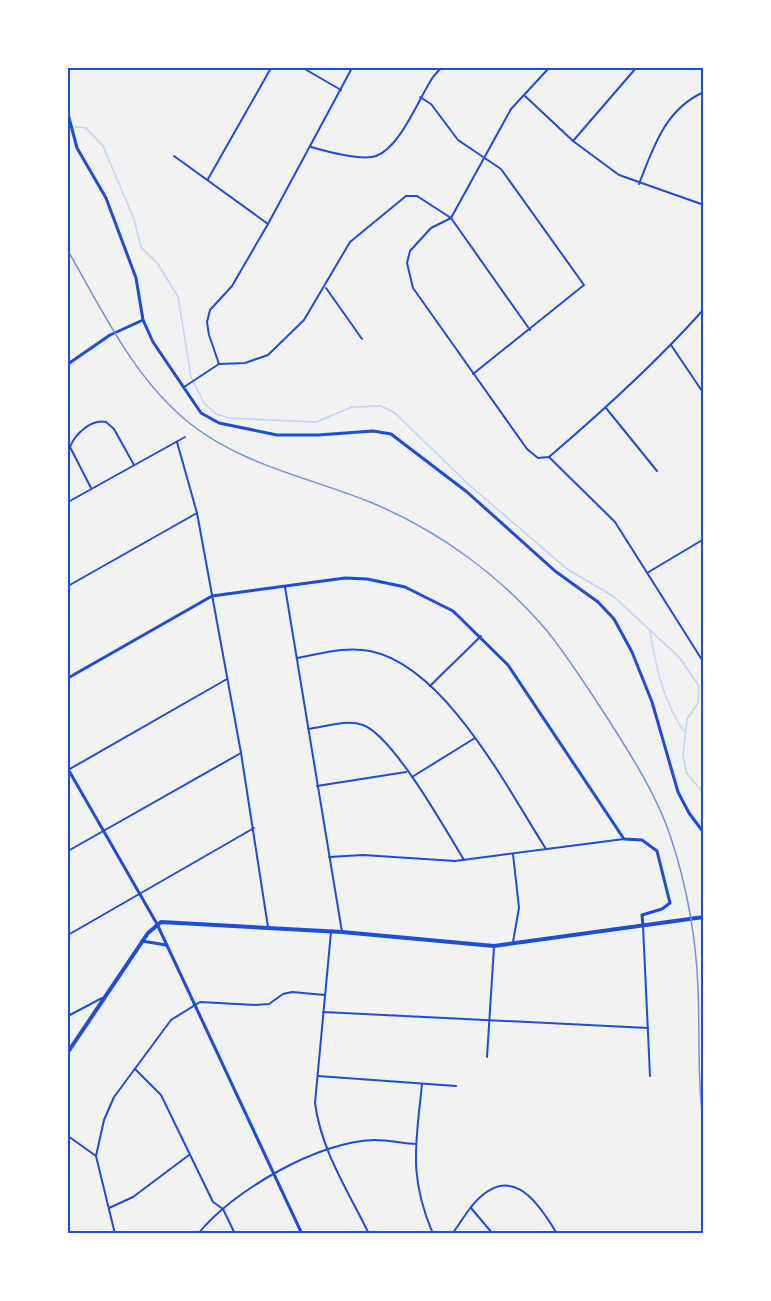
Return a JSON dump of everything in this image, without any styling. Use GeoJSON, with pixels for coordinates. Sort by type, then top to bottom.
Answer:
{"type":"FeatureCollection","features":[{"type":"Feature","properties":{"kind":"main road"},"geometry":{"type":"LineString","coordinates":[[68,1052],[142,941],[157,924],[166,922],[342,932],[494,946],[704,917]]}},
{"type":"Feature","properties":{"kind":"street"},"geometry":{"type":"LineString","coordinates":[[208,179],[271,68]]}},
{"type":"Feature","properties":{"kind":"street"},"geometry":{"type":"LineString","coordinates":[[303,68],[340,90]]}},
{"type":"Feature","properties":{"kind":"street"},"geometry":{"type":"LineString","coordinates":[[219,364],[209,335],[207,322],[210,310],[232,286],[311,147],[352,68]]}},
{"type":"Feature","properties":{"kind":"street"},"geometry":{"type":"LineString","coordinates":[[311,147],[375,157],[389,149],[420,97],[441,68]]}},
{"type":"Feature","properties":{"kind":"street"},"geometry":{"type":"LineString","coordinates":[[549,68],[503,121],[451,218],[431,228],[410,251],[407,263],[408,275],[414,288],[527,449],[538,458],[549,457],[606,408],[671,345],[704,309]]}},
{"type":"Feature","properties":{"kind":"street"},"geometry":{"type":"LineString","coordinates":[[573,141],[636,68]]}},
{"type":"Feature","properties":{"kind":"street"},"geometry":{"type":"LineString","coordinates":[[639,183],[657,138],[669,119],[683,105],[704,92]]}},
{"type":"Feature","properties":{"kind":"street"},"geometry":{"type":"LineString","coordinates":[[524,95],[573,141],[619,175],[704,205]]}},
{"type":"Feature","properties":{"kind":"street"},"geometry":{"type":"LineString","coordinates":[[420,97],[431,104],[458,140],[501,169],[584,285],[473,374]]}},
{"type":"Feature","properties":{"kind":"street"},"geometry":{"type":"LineString","coordinates":[[68,115],[78,148],[111,212],[136,278],[143,320],[153,342],[183,388],[208,418],[243,429],[286,435],[373,431],[391,434],[467,492],[555,571],[598,602],[614,619],[632,652],[652,702],[678,792],[689,813],[704,833]]}},
{"type":"Feature","properties":{"kind":"street"},"geometry":{"type":"LineString","coordinates":[[174,156],[268,224]]}},
{"type":"Feature","properties":{"kind":"street"},"geometry":{"type":"LineString","coordinates":[[183,388],[219,364],[245,363],[268,355],[304,320],[350,242],[406,196],[417,196],[451,218],[530,330]]}},
{"type":"Feature","properties":{"kind":"street"},"geometry":{"type":"LineString","coordinates":[[704,226],[704,256]]}},
{"type":"Feature","properties":{"kind":"street"},"geometry":{"type":"LineString","coordinates":[[325,287],[362,339]]}},
{"type":"Feature","properties":{"kind":"street"},"geometry":{"type":"LineString","coordinates":[[68,364],[110,336],[143,320]]}},
{"type":"Feature","properties":{"kind":"street"},"geometry":{"type":"LineString","coordinates":[[671,345],[704,394]]}},
{"type":"Feature","properties":{"kind":"street"},"geometry":{"type":"LineString","coordinates":[[606,408],[657,471]]}},
{"type":"Feature","properties":{"kind":"street"},"geometry":{"type":"LineString","coordinates":[[91,488],[70,447],[73,440],[91,424],[106,422],[114,429],[134,465]]}},
{"type":"Feature","properties":{"kind":"street"},"geometry":{"type":"LineString","coordinates":[[68,502],[185,437]]}},
{"type":"Feature","properties":{"kind":"street"},"geometry":{"type":"LineString","coordinates":[[177,442],[197,513],[254,828],[268,927]]}},
{"type":"Feature","properties":{"kind":"street"},"geometry":{"type":"LineString","coordinates":[[549,457],[605,510],[704,663]]}},
{"type":"Feature","properties":{"kind":"street"},"geometry":{"type":"LineString","coordinates":[[68,586],[197,513]]}},
{"type":"Feature","properties":{"kind":"street"},"geometry":{"type":"LineString","coordinates":[[646,573],[704,539]]}},
{"type":"Feature","properties":{"kind":"street"},"geometry":{"type":"LineString","coordinates":[[68,678],[212,596],[345,578],[385,582],[435,600],[453,611],[508,665],[532,697],[624,839]]}},
{"type":"Feature","properties":{"kind":"street"},"geometry":{"type":"LineString","coordinates":[[285,587],[342,932]]}},
{"type":"Feature","properties":{"kind":"street"},"geometry":{"type":"LineString","coordinates":[[430,686],[481,636]]}},
{"type":"Feature","properties":{"kind":"street"},"geometry":{"type":"LineString","coordinates":[[297,658],[334,651],[368,650],[395,659],[430,686],[475,738],[546,849]]}},
{"type":"Feature","properties":{"kind":"street"},"geometry":{"type":"LineString","coordinates":[[228,679],[68,770],[157,924],[192,1004],[302,1233]]}},
{"type":"Feature","properties":{"kind":"street"},"geometry":{"type":"LineString","coordinates":[[308,729],[354,723],[364,725],[384,742],[412,777],[464,860]]}},
{"type":"Feature","properties":{"kind":"street"},"geometry":{"type":"LineString","coordinates":[[412,777],[475,738]]}},
{"type":"Feature","properties":{"kind":"street"},"geometry":{"type":"LineString","coordinates":[[68,852],[241,753]]}},
{"type":"Feature","properties":{"kind":"street"},"geometry":{"type":"LineString","coordinates":[[317,786],[408,772]]}},
{"type":"Feature","properties":{"kind":"street"},"geometry":{"type":"LineString","coordinates":[[68,935],[254,828]]}},
{"type":"Feature","properties":{"kind":"street"},"geometry":{"type":"LineString","coordinates":[[329,857],[363,855],[464,860],[624,839],[642,840],[657,851],[670,900],[668,905],[642,915],[650,1076]]}},
{"type":"Feature","properties":{"kind":"street"},"geometry":{"type":"LineString","coordinates":[[513,854],[519,908],[513,942]]}},
{"type":"Feature","properties":{"kind":"street"},"geometry":{"type":"LineString","coordinates":[[331,932],[315,1103],[318,1126],[327,1150],[369,1233]]}},
{"type":"Feature","properties":{"kind":"street"},"geometry":{"type":"LineString","coordinates":[[142,941],[166,945]]}},
{"type":"Feature","properties":{"kind":"street"},"geometry":{"type":"LineString","coordinates":[[487,1058],[494,946]]}},
{"type":"Feature","properties":{"kind":"street"},"geometry":{"type":"LineString","coordinates":[[115,1233],[96,1156],[104,1120],[114,1097],[171,1020],[192,1004],[200,1002],[255,1005],[269,1004],[283,994],[292,992],[325,995]]}},
{"type":"Feature","properties":{"kind":"street"},"geometry":{"type":"LineString","coordinates":[[68,1016],[105,997]]}},
{"type":"Feature","properties":{"kind":"street"},"geometry":{"type":"LineString","coordinates":[[323,1012],[648,1028]]}},
{"type":"Feature","properties":{"kind":"street"},"geometry":{"type":"LineString","coordinates":[[135,1069],[161,1095],[213,1202],[223,1209],[235,1233]]}},
{"type":"Feature","properties":{"kind":"street"},"geometry":{"type":"LineString","coordinates":[[318,1076],[456,1086]]}},
{"type":"Feature","properties":{"kind":"street"},"geometry":{"type":"LineString","coordinates":[[422,1084],[416,1144],[417,1192],[433,1233]]}},
{"type":"Feature","properties":{"kind":"street"},"geometry":{"type":"LineString","coordinates":[[68,1136],[96,1156]]}},
{"type":"Feature","properties":{"kind":"street"},"geometry":{"type":"LineString","coordinates":[[198,1233],[243,1192],[273,1174],[327,1150],[375,1140],[416,1144]]}},
{"type":"Feature","properties":{"kind":"street"},"geometry":{"type":"LineString","coordinates":[[109,1208],[142,1191],[189,1155]]}},
{"type":"Feature","properties":{"kind":"street"},"geometry":{"type":"LineString","coordinates":[[452,1233],[471,1207],[497,1185],[504,1184],[516,1188],[537,1203],[556,1233]]}},
{"type":"Feature","properties":{"kind":"street"},"geometry":{"type":"LineString","coordinates":[[471,1207],[493,1233]]}},
{"type":"Feature","properties":{"kind":"waterway"},"geometry":{"type":"LineString","coordinates":[[68,126],[86,128],[103,146],[134,219],[141,247],[158,264],[178,297],[191,377],[204,403],[216,414],[229,418],[316,422],[352,407],[381,406],[395,413],[468,484],[567,569],[613,596],[679,657],[699,686],[698,703],[687,719],[683,755],[686,772],[704,794]]}},
{"type":"Feature","properties":{"kind":"waterway"},"geometry":{"type":"LineString","coordinates":[[650,631],[666,696],[684,731]]}},
{"type":"Feature","properties":{"kind":"tram line"},"geometry":{"type":"LineString","coordinates":[[68,251],[135,364],[168,404],[188,422],[208,437],[253,460],[370,502],[420,526],[467,557],[510,592],[530,611],[564,653],[643,777],[659,807],[677,856],[690,912],[695,950],[700,1093],[704,1128]]}}]}
